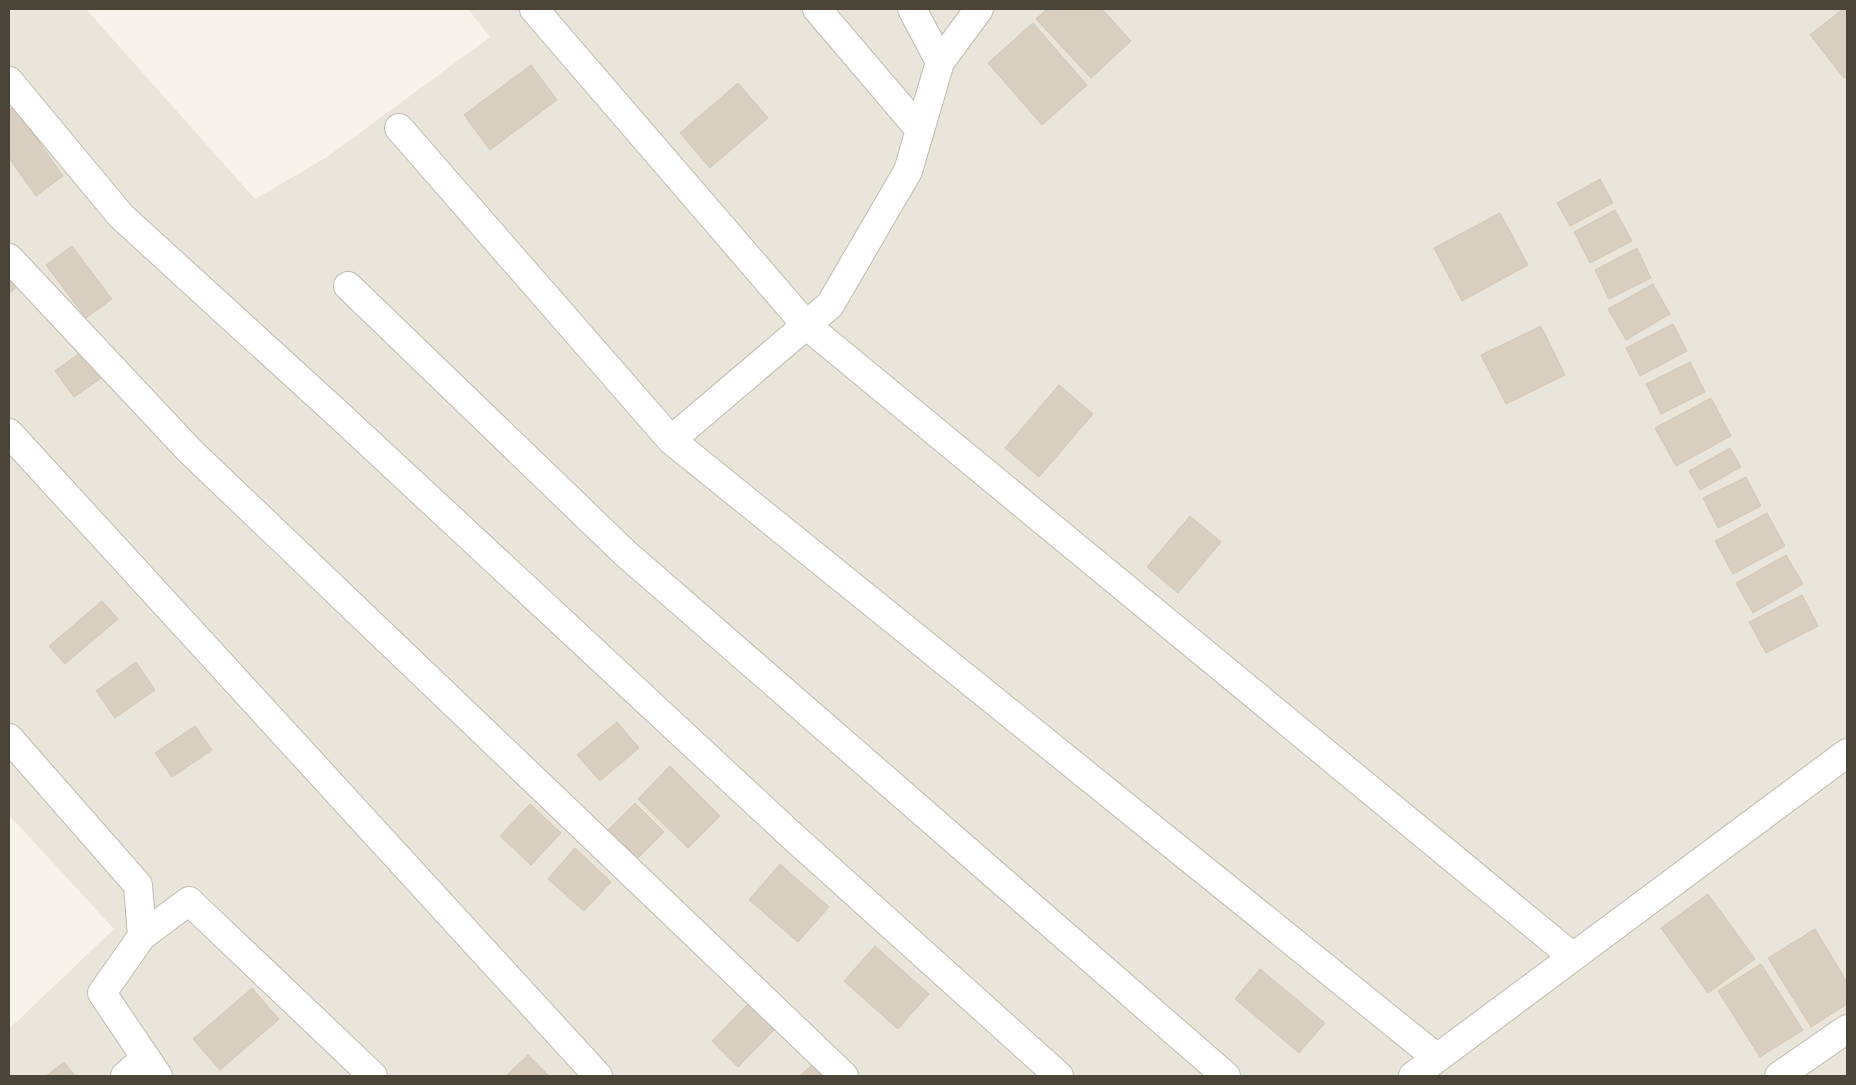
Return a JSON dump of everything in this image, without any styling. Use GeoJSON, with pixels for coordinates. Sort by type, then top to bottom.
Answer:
{"type":"FeatureCollection","features":[{"type":"Feature","properties":{"kind":"street"},"geometry":{"type":"LineString","coordinates":[[534,9],[806,326],[1573,957]]}},
{"type":"Feature","properties":{"kind":"street"},"geometry":{"type":"LineString","coordinates":[[817,9],[920,130]]}},
{"type":"Feature","properties":{"kind":"street"},"geometry":{"type":"LineString","coordinates":[[912,9],[940,62]]}},
{"type":"Feature","properties":{"kind":"street"},"geometry":{"type":"LineString","coordinates":[[671,440],[830,305],[908,171],[940,62],[978,9]]}},
{"type":"Feature","properties":{"kind":"street"},"geometry":{"type":"LineString","coordinates":[[9,81],[121,216],[338,414],[790,834],[1060,1076]]}},
{"type":"Feature","properties":{"kind":"street"},"geometry":{"type":"LineString","coordinates":[[399,128],[671,440],[1437,1058]]}},
{"type":"Feature","properties":{"kind":"street"},"geometry":{"type":"LineString","coordinates":[[9,258],[189,450],[844,1076]]}},
{"type":"Feature","properties":{"kind":"street"},"geometry":{"type":"LineString","coordinates":[[348,286],[625,553],[1226,1076]]}},
{"type":"Feature","properties":{"kind":"street"},"geometry":{"type":"LineString","coordinates":[[9,433],[598,1076]]}},
{"type":"Feature","properties":{"kind":"street"},"geometry":{"type":"LineString","coordinates":[[9,738],[138,885],[142,936]]}},
{"type":"Feature","properties":{"kind":"street"},"geometry":{"type":"LineString","coordinates":[[1413,1076],[1847,753]]}},
{"type":"Feature","properties":{"kind":"street"},"geometry":{"type":"LineString","coordinates":[[158,1076],[102,993],[142,936],[189,901],[373,1076]]}},
{"type":"Feature","properties":{"kind":"street"},"geometry":{"type":"LineString","coordinates":[[1780,1076],[1847,1029]]}},
{"type":"Feature","properties":{"kind":"street"},"geometry":{"type":"LineString","coordinates":[[126,1076],[134,1068],[149,1076]]}},
{"type":"Feature","properties":{"kind":"shaded area"},"geometry":{"type":"Polygon","coordinates":[[[9,9],[86,9],[255,199],[327,157],[490,37],[468,9],[1847,9],[1847,1076],[9,1076],[9,1029],[114,929],[9,815],[9,9]]]}},
{"type":"Feature","properties":{"kind":"building"},"geometry":{"type":"Polygon","coordinates":[[[1047,9],[1102,9],[1131,41],[1091,78],[1036,19],[1047,9]]]}},
{"type":"Feature","properties":{"kind":"building"},"geometry":{"type":"Polygon","coordinates":[[[1843,9],[1847,9],[1847,76],[1844,78],[1810,35],[1843,9]]]}},
{"type":"Feature","properties":{"kind":"building"},"geometry":{"type":"Polygon","coordinates":[[[1033,23],[1087,85],[1042,125],[988,63],[1033,23]]]}},
{"type":"Feature","properties":{"kind":"building"},"geometry":{"type":"Polygon","coordinates":[[[531,65],[557,100],[490,150],[464,115],[531,65]]]}},
{"type":"Feature","properties":{"kind":"building"},"geometry":{"type":"Polygon","coordinates":[[[738,83],[768,118],[710,168],[680,133],[738,83]]]}},
{"type":"Feature","properties":{"kind":"building"},"geometry":{"type":"Polygon","coordinates":[[[14,106],[63,176],[36,196],[9,158],[9,110],[14,106]]]}},
{"type":"Feature","properties":{"kind":"building"},"geometry":{"type":"Polygon","coordinates":[[[1600,179],[1613,203],[1570,226],[1557,203],[1600,179]]]}},
{"type":"Feature","properties":{"kind":"building"},"geometry":{"type":"Polygon","coordinates":[[[1615,210],[1632,241],[1590,263],[1574,232],[1615,210]]]}},
{"type":"Feature","properties":{"kind":"building"},"geometry":{"type":"Polygon","coordinates":[[[1500,213],[1528,265],[1462,301],[1434,248],[1500,213]]]}},
{"type":"Feature","properties":{"kind":"building"},"geometry":{"type":"Polygon","coordinates":[[[72,246],[112,299],[86,318],[46,265],[72,246]]]}},
{"type":"Feature","properties":{"kind":"building"},"geometry":{"type":"Polygon","coordinates":[[[1637,248],[1651,278],[1609,299],[1595,270],[1637,248]]]}},
{"type":"Feature","properties":{"kind":"building"},"geometry":{"type":"Polygon","coordinates":[[[9,267],[22,283],[9,293],[9,267]]]}},
{"type":"Feature","properties":{"kind":"building"},"geometry":{"type":"Polygon","coordinates":[[[1653,284],[1670,314],[1626,340],[1608,309],[1653,284]]]}},
{"type":"Feature","properties":{"kind":"building"},"geometry":{"type":"Polygon","coordinates":[[[1673,324],[1687,351],[1640,376],[1626,348],[1673,324]]]}},
{"type":"Feature","properties":{"kind":"building"},"geometry":{"type":"Polygon","coordinates":[[[1541,326],[1565,375],[1506,404],[1481,355],[1541,326]]]}},
{"type":"Feature","properties":{"kind":"building"},"geometry":{"type":"Polygon","coordinates":[[[84,350],[103,377],[74,397],[55,371],[84,350]]]}},
{"type":"Feature","properties":{"kind":"building"},"geometry":{"type":"Polygon","coordinates":[[[1690,362],[1705,392],[1661,414],[1646,384],[1690,362]]]}},
{"type":"Feature","properties":{"kind":"building"},"geometry":{"type":"Polygon","coordinates":[[[1059,385],[1093,414],[1039,477],[1005,448],[1059,385]]]}},
{"type":"Feature","properties":{"kind":"building"},"geometry":{"type":"Polygon","coordinates":[[[1711,398],[1731,436],[1676,466],[1655,428],[1711,398]]]}},
{"type":"Feature","properties":{"kind":"building"},"geometry":{"type":"Polygon","coordinates":[[[1730,448],[1741,467],[1700,490],[1689,471],[1730,448]]]}},
{"type":"Feature","properties":{"kind":"building"},"geometry":{"type":"Polygon","coordinates":[[[1746,477],[1761,506],[1718,528],[1703,498],[1746,477]]]}},
{"type":"Feature","properties":{"kind":"building"},"geometry":{"type":"Polygon","coordinates":[[[1767,513],[1785,546],[1733,574],[1715,541],[1767,513]]]}},
{"type":"Feature","properties":{"kind":"building"},"geometry":{"type":"Polygon","coordinates":[[[1190,516],[1221,542],[1178,593],[1147,567],[1190,516]]]}},
{"type":"Feature","properties":{"kind":"building"},"geometry":{"type":"Polygon","coordinates":[[[1786,555],[1803,584],[1753,613],[1736,583],[1786,555]]]}},
{"type":"Feature","properties":{"kind":"building"},"geometry":{"type":"Polygon","coordinates":[[[1802,595],[1818,626],[1766,653],[1749,622],[1802,595]]]}},
{"type":"Feature","properties":{"kind":"building"},"geometry":{"type":"Polygon","coordinates":[[[102,601],[118,619],[65,664],[49,646],[102,601]]]}},
{"type":"Feature","properties":{"kind":"building"},"geometry":{"type":"Polygon","coordinates":[[[136,662],[155,690],[115,718],[96,691],[136,662]]]}},
{"type":"Feature","properties":{"kind":"building"},"geometry":{"type":"Polygon","coordinates":[[[617,722],[639,748],[600,781],[577,755],[617,722]]]}},
{"type":"Feature","properties":{"kind":"building"},"geometry":{"type":"Polygon","coordinates":[[[195,726],[212,750],[172,777],[155,753],[195,726]]]}},
{"type":"Feature","properties":{"kind":"building"},"geometry":{"type":"Polygon","coordinates":[[[670,766],[720,816],[688,848],[638,799],[670,766]]]}},
{"type":"Feature","properties":{"kind":"building"},"geometry":{"type":"Polygon","coordinates":[[[635,803],[664,832],[634,862],[605,833],[635,803]]]}},
{"type":"Feature","properties":{"kind":"building"},"geometry":{"type":"Polygon","coordinates":[[[530,804],[561,833],[531,865],[500,836],[530,804]]]}},
{"type":"Feature","properties":{"kind":"building"},"geometry":{"type":"Polygon","coordinates":[[[575,848],[611,882],[584,911],[548,879],[575,848]]]}},
{"type":"Feature","properties":{"kind":"building"},"geometry":{"type":"Polygon","coordinates":[[[780,864],[829,907],[798,942],[749,900],[780,864]]]}},
{"type":"Feature","properties":{"kind":"building"},"geometry":{"type":"Polygon","coordinates":[[[1708,894],[1755,959],[1708,993],[1661,928],[1708,894]]]}},
{"type":"Feature","properties":{"kind":"building"},"geometry":{"type":"Polygon","coordinates":[[[1815,929],[1847,982],[1847,1004],[1811,1027],[1768,958],[1815,929]]]}},
{"type":"Feature","properties":{"kind":"building"},"geometry":{"type":"Polygon","coordinates":[[[875,946],[929,994],[898,1029],[844,981],[875,946]]]}},
{"type":"Feature","properties":{"kind":"building"},"geometry":{"type":"Polygon","coordinates":[[[1761,964],[1803,1030],[1760,1057],[1718,991],[1761,964]]]}},
{"type":"Feature","properties":{"kind":"building"},"geometry":{"type":"Polygon","coordinates":[[[1260,969],[1325,1023],[1299,1053],[1235,999],[1260,969]]]}},
{"type":"Feature","properties":{"kind":"building"},"geometry":{"type":"Polygon","coordinates":[[[252,988],[279,1019],[220,1070],[193,1039],[252,988]]]}},
{"type":"Feature","properties":{"kind":"building"},"geometry":{"type":"Polygon","coordinates":[[[750,1002],[776,1028],[738,1067],[712,1041],[750,1002]]]}},
{"type":"Feature","properties":{"kind":"building"},"geometry":{"type":"Polygon","coordinates":[[[528,1055],[549,1076],[506,1076],[528,1055]]]}},
{"type":"Feature","properties":{"kind":"building"},"geometry":{"type":"Polygon","coordinates":[[[817,1060],[833,1076],[800,1076],[817,1060]]]}},
{"type":"Feature","properties":{"kind":"building"},"geometry":{"type":"Polygon","coordinates":[[[64,1062],[75,1076],[46,1076],[64,1062]]]}}]}
